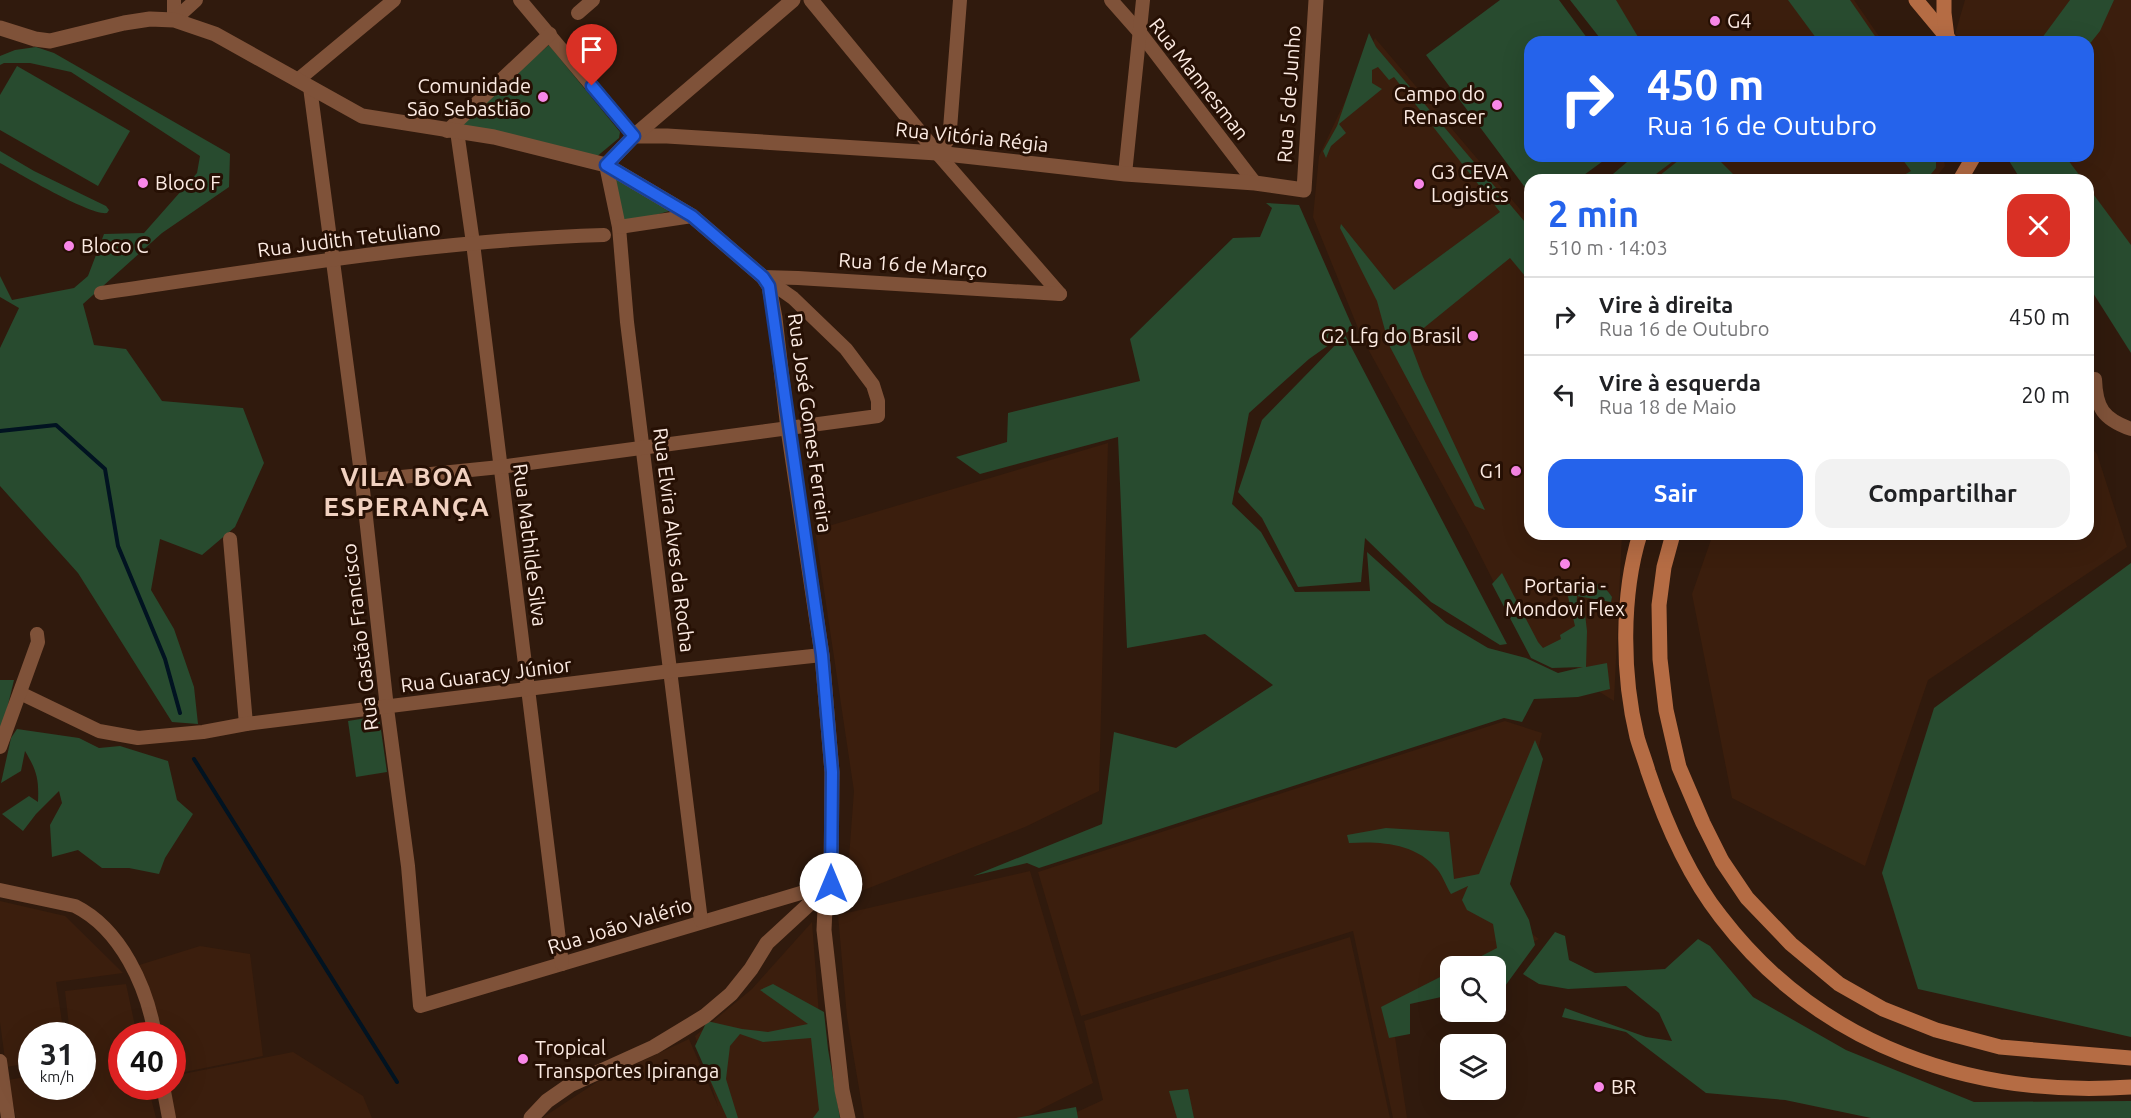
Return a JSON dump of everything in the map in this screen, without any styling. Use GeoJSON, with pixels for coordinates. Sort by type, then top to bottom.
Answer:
{"type":"FeatureCollection","features":[{"type":"Feature","properties":{"kind":"main road"},"geometry":{"type":"LineString","coordinates":[[1916,0],[1946,36]]}},
{"type":"Feature","properties":{"kind":"main road"},"geometry":{"type":"LineString","coordinates":[[1944,0],[1948,36]]}},
{"type":"Feature","properties":{"kind":"main road"},"geometry":{"type":"LineString","coordinates":[[1639,540],[1630,584],[1626,639],[1637,737],[1659,803],[1685,860],[1719,916],[1753,955],[1806,1002],[1831,1019],[1863,1037],[1946,1070],[1998,1082],[2048,1087],[2095,1089],[2131,1087]]}},
{"type":"Feature","properties":{"kind":"main road"},"geometry":{"type":"LineString","coordinates":[[1671,540],[1664,567],[1659,605],[1660,659],[1666,710],[1679,767],[1703,823],[1722,861],[1747,898],[1791,944],[1839,984],[1883,1009],[1935,1030],[2000,1047],[2131,1058]]}},
{"type":"Feature","properties":{"kind":"street"},"geometry":{"type":"LineString","coordinates":[[174,0],[174,20]]}},
{"type":"Feature","properties":{"kind":"street"},"geometry":{"type":"LineString","coordinates":[[174,20],[196,0]]}},
{"type":"Feature","properties":{"kind":"street"},"geometry":{"type":"LineString","coordinates":[[304,83],[393,0]]}},
{"type":"Feature","properties":{"kind":"street"},"geometry":{"type":"LineString","coordinates":[[520,0],[634,136]]}},
{"type":"Feature","properties":{"kind":"street"},"geometry":{"type":"LineString","coordinates":[[578,13],[593,0]]}},
{"type":"Feature","properties":{"kind":"street"},"geometry":{"type":"LineString","coordinates":[[606,165],[634,136],[793,0]]}},
{"type":"Feature","properties":{"kind":"street"},"geometry":{"type":"LineString","coordinates":[[811,0],[937,153],[947,141],[950,129],[960,0]]}},
{"type":"Feature","properties":{"kind":"street","name":"Rua Mannesman"},"geometry":{"type":"LineString","coordinates":[[1111,0],[1141,34],[1255,183]]}},
{"type":"Feature","properties":{"kind":"street"},"geometry":{"type":"LineString","coordinates":[[1125,174],[1143,0]]}},
{"type":"Feature","properties":{"kind":"street","name":"Rua 5 de Junho"},"geometry":{"type":"LineString","coordinates":[[1304,190],[1316,0]]}},
{"type":"Feature","properties":{"kind":"street"},"geometry":{"type":"LineString","coordinates":[[0,28],[35,39],[50,41],[124,23],[150,19],[174,20],[215,33],[362,116],[494,137],[606,165],[692,216],[763,277],[794,298],[846,349],[873,385],[878,401],[878,416],[500,467],[362,481]]}},
{"type":"Feature","properties":{"kind":"street"},"geometry":{"type":"LineString","coordinates":[[452,131],[550,34]]}},
{"type":"Feature","properties":{"kind":"street","name":"Rua Gastão Francisco"},"geometry":{"type":"LineString","coordinates":[[304,83],[332,260],[362,481],[387,708],[408,866],[420,1006]]}},
{"type":"Feature","properties":{"kind":"street","name":"Rua Mathilde Silva"},"geometry":{"type":"LineString","coordinates":[[452,131],[473,243],[562,964]]}},
{"type":"Feature","properties":{"kind":"street","name":"Rua Vitória Régia"},"geometry":{"type":"LineString","coordinates":[[634,136],[667,136],[937,153],[1125,174],[1255,183],[1304,190]]}},
{"type":"Feature","properties":{"kind":"street","name":"Rua 16 de Março"},"geometry":{"type":"LineString","coordinates":[[763,277],[1060,294],[937,153]]}},
{"type":"Feature","properties":{"kind":"street","name":"Rua Elvira Alves da Rocha"},"geometry":{"type":"LineString","coordinates":[[606,165],[619,226],[624,294],[642,447],[701,921]]}},
{"type":"Feature","properties":{"kind":"street"},"geometry":{"type":"LineString","coordinates":[[619,226],[692,216]]}},
{"type":"Feature","properties":{"kind":"street","name":"Rua Judith Tetuliano"},"geometry":{"type":"LineString","coordinates":[[101,293],[332,260],[473,243],[604,235]]}},
{"type":"Feature","properties":{"kind":"street","name":"Rua José Gomes Ferreira"},"geometry":{"type":"LineString","coordinates":[[763,277],[769,286],[771,297],[822,655],[832,772],[831,884],[825,908],[824,930],[842,1090],[848,1118]]}},
{"type":"Feature","properties":{"kind":"street"},"geometry":{"type":"LineString","coordinates":[[2095,379],[2098,406],[2117,424],[2131,429]]}},
{"type":"Feature","properties":{"kind":"street"},"geometry":{"type":"LineString","coordinates":[[230,539],[246,724]]}},
{"type":"Feature","properties":{"kind":"street"},"geometry":{"type":"LineString","coordinates":[[0,747],[38,642],[37,634]]}},
{"type":"Feature","properties":{"kind":"street","name":"Rua Guaracy Júnior"},"geometry":{"type":"LineString","coordinates":[[20,693],[99,731],[138,738],[203,732],[246,724],[671,671],[822,655]]}},
{"type":"Feature","properties":{"kind":"street"},"geometry":{"type":"LineString","coordinates":[[531,1118],[548,1101],[570,1085],[654,1047],[705,1016],[731,994],[751,969],[767,943],[831,884]]}},
{"type":"Feature","properties":{"kind":"street","name":"Rua João Valério"},"geometry":{"type":"LineString","coordinates":[[420,1006],[831,884]]}},
{"type":"Feature","properties":{"kind":"street"},"geometry":{"type":"LineString","coordinates":[[0,890],[75,906],[86,912],[107,931],[131,963],[146,995],[152,1022]]}},
{"type":"Feature","properties":{"kind":"street"},"geometry":{"type":"LineString","coordinates":[[0,1060],[8,1118]]}},
{"type":"Feature","properties":{"kind":"street"},"geometry":{"type":"LineString","coordinates":[[166,1100],[169,1118]]}},
{"type":"Feature","properties":{"kind":"shaded area"},"geometry":{"type":"Polygon","coordinates":[[[1587,0],[1854,0],[1879,36],[1616,36],[1587,0]]]}},
{"type":"Feature","properties":{"kind":"shaded area"},"geometry":{"type":"Polygon","coordinates":[[[1965,0],[2131,0],[2131,331],[2094,280],[2094,174],[2028,174],[2022,162],[2094,162],[2094,36],[1958,36],[1955,34],[1965,0]]]}},
{"type":"Feature","properties":{"kind":"shaded area"},"geometry":{"type":"Polygon","coordinates":[[[1375,38],[1524,214],[1524,540],[1622,540],[1614,701],[1587,684],[1576,666],[1529,652],[1469,533],[1362,338],[1313,217],[1319,156],[1375,38]]]}},
{"type":"Feature","properties":{"kind":"shaded area"},"geometry":{"type":"Polygon","coordinates":[[[1662,162],[1944,162],[1945,166],[1939,174],[1647,174],[1662,162]]]}},
{"type":"Feature","properties":{"kind":"shaded area"},"geometry":{"type":"Polygon","coordinates":[[[1108,443],[1099,791],[1025,827],[846,897],[854,791],[815,530],[1108,443]]]}},
{"type":"Feature","properties":{"kind":"shaded area"},"geometry":{"type":"Polygon","coordinates":[[[2094,451],[2127,547],[1928,680],[1865,866],[1732,798],[1692,594],[1711,540],[2094,540],[2094,451]]]}},
{"type":"Feature","properties":{"kind":"shaded area"},"geometry":{"type":"Polygon","coordinates":[[[1505,721],[1542,733],[1500,911],[1539,939],[1504,956],[1440,956],[1440,986],[1391,1010],[1407,1118],[1393,1118],[1353,931],[1081,1016],[1038,872],[1505,721]]]}},
{"type":"Feature","properties":{"kind":"shaded area"},"geometry":{"type":"Polygon","coordinates":[[[1030,871],[1093,1083],[1023,1118],[864,1118],[847,1017],[838,915],[1030,871]]]}},
{"type":"Feature","properties":{"kind":"shaded area"},"geometry":{"type":"Polygon","coordinates":[[[0,901],[65,916],[123,973],[56,982],[62,1022],[18,1022],[18,1065],[6,1067],[0,1022],[0,901]]]}},
{"type":"Feature","properties":{"kind":"shaded area"},"geometry":{"type":"Polygon","coordinates":[[[812,922],[819,1015],[837,1118],[542,1118],[597,1082],[689,1039],[718,1106],[695,1036],[752,989],[812,922]]]}},
{"type":"Feature","properties":{"kind":"shaded area"},"geometry":{"type":"Polygon","coordinates":[[[1350,937],[1390,1118],[1064,1118],[1103,1100],[1084,1021],[1350,937]]]}},
{"type":"Feature","properties":{"kind":"shaded area"},"geometry":{"type":"Polygon","coordinates":[[[200,946],[250,954],[263,1056],[186,1072],[186,1022],[156,1022],[136,966],[200,946]]]}},
{"type":"Feature","properties":{"kind":"shaded area"},"geometry":{"type":"Polygon","coordinates":[[[126,984],[134,1022],[108,1022],[108,1100],[152,1100],[156,1118],[16,1118],[8,1080],[18,1078],[18,1100],[96,1100],[96,1022],[69,1022],[65,991],[126,984]]]}},
{"type":"Feature","properties":{"kind":"shaded area"},"geometry":{"type":"Polygon","coordinates":[[[293,1052],[363,1096],[372,1118],[174,1118],[172,1100],[186,1100],[186,1073],[293,1052]]]}},
{"type":"Feature","properties":{"kind":"green space","name":"Campo do Renascer"},"geometry":{"type":"Polygon","coordinates":[[[1500,0],[1559,0],[1586,36],[1524,36],[1524,162],[1602,162],[1585,174],[1524,174],[1524,186],[1426,55],[1500,0]]]}},
{"type":"Feature","properties":{"kind":"green space"},"geometry":{"type":"Polygon","coordinates":[[[1570,0],[1616,0],[1637,36],[1598,36],[1570,0]]]}},
{"type":"Feature","properties":{"kind":"green space"},"geometry":{"type":"Polygon","coordinates":[[[1788,0],[1850,0],[1875,36],[1815,36],[1788,0]]]}},
{"type":"Feature","properties":{"kind":"green space"},"geometry":{"type":"Polygon","coordinates":[[[2070,0],[2114,0],[2100,31],[2094,38],[2094,36],[2043,36],[2070,0]]]}},
{"type":"Feature","properties":{"kind":"green space"},"geometry":{"type":"Polygon","coordinates":[[[1369,33],[1376,47],[1524,221],[1524,275],[1510,258],[1409,340],[1423,377],[1485,510],[1475,506],[1389,345],[1377,301],[1340,228],[1341,224],[1394,290],[1500,212],[1394,77],[1389,80],[1378,67],[1372,70],[1372,83],[1382,89],[1339,124],[1346,133],[1331,146],[1326,158],[1323,151],[1337,126],[1369,33]]]}},
{"type":"Feature","properties":{"kind":"green space"},"geometry":{"type":"Polygon","coordinates":[[[549,45],[620,132],[619,138],[595,158],[460,129],[459,122],[549,45]]]}},
{"type":"Feature","properties":{"kind":"green space"},"geometry":{"type":"Polygon","coordinates":[[[36,47],[54,53],[230,154],[229,187],[162,233],[83,304],[94,345],[126,349],[162,401],[243,408],[264,463],[235,527],[202,555],[160,539],[151,590],[174,629],[194,687],[198,724],[172,722],[78,573],[0,486],[0,348],[19,308],[0,297],[0,276],[12,300],[74,288],[88,276],[104,234],[144,233],[197,173],[200,156],[71,72],[30,63],[0,65],[0,56],[15,50],[36,47]]]}},
{"type":"Feature","properties":{"kind":"green space"},"geometry":{"type":"Polygon","coordinates":[[[17,66],[130,131],[98,186],[0,130],[0,95],[17,66]]]}},
{"type":"Feature","properties":{"kind":"green space"},"geometry":{"type":"Polygon","coordinates":[[[0,151],[34,171],[106,206],[109,210],[107,213],[86,208],[39,185],[0,163],[0,151]]]}},
{"type":"Feature","properties":{"kind":"green space"},"geometry":{"type":"Polygon","coordinates":[[[1627,162],[1672,162],[1656,174],[1613,174],[1627,162]]]}},
{"type":"Feature","properties":{"kind":"green space"},"geometry":{"type":"Polygon","coordinates":[[[1676,162],[1721,162],[1733,174],[1662,174],[1676,162]]]}},
{"type":"Feature","properties":{"kind":"green space"},"geometry":{"type":"Polygon","coordinates":[[[1904,162],[1936,162],[1936,168],[1931,174],[1906,174],[1911,171],[1904,162]]]}},
{"type":"Feature","properties":{"kind":"green space"},"geometry":{"type":"Polygon","coordinates":[[[2010,162],[2070,162],[2078,174],[2017,174],[2010,162]]]}},
{"type":"Feature","properties":{"kind":"green space"},"geometry":{"type":"Polygon","coordinates":[[[612,176],[673,210],[623,224],[612,176]]]}},
{"type":"Feature","properties":{"kind":"green space"},"geometry":{"type":"Polygon","coordinates":[[[2094,195],[2131,245],[2131,353],[2094,294],[2094,195]]]}},
{"type":"Feature","properties":{"kind":"green space"},"geometry":{"type":"Polygon","coordinates":[[[1266,203],[1299,205],[1353,328],[1309,359],[1249,413],[1232,504],[1261,532],[1295,592],[1370,591],[1367,552],[1446,623],[1488,648],[1526,658],[1558,673],[1583,667],[1552,668],[1531,658],[1492,584],[1502,573],[1543,648],[1561,639],[1560,635],[1575,626],[1566,588],[1572,589],[1573,580],[1600,585],[1612,597],[1611,602],[1577,596],[1576,609],[1585,614],[1586,667],[1607,663],[1610,689],[1578,697],[1534,699],[1522,722],[1504,718],[1039,868],[1027,863],[973,876],[1102,824],[1114,732],[1176,748],[1273,685],[1205,634],[1127,648],[1118,437],[980,474],[956,457],[1007,442],[1008,413],[1140,381],[1130,339],[1233,238],[1260,237],[1272,208],[1266,203]]]}},
{"type":"Feature","properties":{"kind":"green space"},"geometry":{"type":"Polygon","coordinates":[[[1345,335],[1507,644],[1500,645],[1431,602],[1365,538],[1361,582],[1298,587],[1262,518],[1238,492],[1262,420],[1345,335]]]}},
{"type":"Feature","properties":{"kind":"green space"},"geometry":{"type":"Polygon","coordinates":[[[2131,563],[2131,1037],[1918,989],[1882,873],[1934,708],[2131,563]]]}},
{"type":"Feature","properties":{"kind":"green space"},"geometry":{"type":"Polygon","coordinates":[[[0,680],[14,680],[0,738],[0,680]]]}},
{"type":"Feature","properties":{"kind":"green space"},"geometry":{"type":"Polygon","coordinates":[[[379,716],[387,772],[356,777],[348,721],[379,716]]]}},
{"type":"Feature","properties":{"kind":"green space"},"geometry":{"type":"Polygon","coordinates":[[[17,729],[79,738],[99,748],[120,746],[168,761],[177,800],[193,814],[165,858],[159,874],[129,868],[102,868],[78,850],[52,857],[50,825],[62,803],[59,791],[23,831],[2,814],[29,796],[38,802],[36,775],[25,751],[21,771],[1,783],[11,738],[17,729]]]}},
{"type":"Feature","properties":{"kind":"green space"},"geometry":{"type":"Polygon","coordinates":[[[1535,740],[1543,759],[1510,884],[1529,920],[1535,945],[1506,985],[1506,956],[1481,956],[1497,948],[1493,924],[1467,910],[1462,900],[1468,886],[1451,894],[1437,869],[1419,854],[1384,843],[1349,843],[1347,835],[1386,828],[1449,832],[1454,879],[1479,874],[1535,740]]]}},
{"type":"Feature","properties":{"kind":"green space"},"geometry":{"type":"Polygon","coordinates":[[[1555,932],[1565,936],[1569,960],[1595,973],[1665,969],[1698,939],[1710,946],[1753,997],[1846,1050],[1974,1102],[2131,1101],[2131,1118],[1871,1118],[1785,1100],[1706,1093],[1626,1032],[1562,1017],[1565,1008],[1646,1037],[1672,1041],[1659,1013],[1626,986],[1568,989],[1539,984],[1523,974],[1555,932]]]}},
{"type":"Feature","properties":{"kind":"green space"},"geometry":{"type":"Polygon","coordinates":[[[1440,977],[1440,997],[1410,1004],[1410,1034],[1389,1038],[1381,1007],[1440,977]]]}},
{"type":"Feature","properties":{"kind":"green space"},"geometry":{"type":"Polygon","coordinates":[[[773,984],[824,1012],[840,1118],[813,1118],[819,1110],[811,1038],[763,1042],[740,1034],[730,1046],[726,1079],[738,1118],[727,1118],[695,1046],[707,1021],[768,1032],[808,1024],[760,990],[773,984]]]}},
{"type":"Feature","properties":{"kind":"green space"},"geometry":{"type":"Polygon","coordinates":[[[1188,1089],[1194,1118],[1177,1118],[1169,1091],[1188,1089]]]}},
{"type":"Feature","properties":{"kind":"green space"},"geometry":{"type":"Polygon","coordinates":[[[1076,1107],[1078,1118],[1016,1118],[1076,1107]]]}},
{"type":"Feature","properties":{"kind":"waterway"},"geometry":{"type":"LineString","coordinates":[[0,431],[56,425],[105,469],[118,546],[165,659],[180,713]]}},
{"type":"Feature","properties":{"kind":"waterway"},"geometry":{"type":"LineString","coordinates":[[194,759],[397,1082]]}},
{"type":"Feature","properties":{"kind":"place","name":"G4"},"geometry":{"type":"Point","coordinates":[1715,21]}},
{"type":"Feature","properties":{"kind":"place","name":"Comunidade São Sebastião"},"geometry":{"type":"Point","coordinates":[543,97]}},
{"type":"Feature","properties":{"kind":"place","name":"Campo do Renascer"},"geometry":{"type":"Point","coordinates":[1497,105]}},
{"type":"Feature","properties":{"kind":"place","name":"Bloco F"},"geometry":{"type":"Point","coordinates":[143,183]}},
{"type":"Feature","properties":{"kind":"place","name":"G3 CEVA Logistics"},"geometry":{"type":"Point","coordinates":[1419,184]}},
{"type":"Feature","properties":{"kind":"place","name":"Bloco C"},"geometry":{"type":"Point","coordinates":[69,246]}},
{"type":"Feature","properties":{"kind":"place","name":"G2 Lfg do Brasil"},"geometry":{"type":"Point","coordinates":[1473,336]}},
{"type":"Feature","properties":{"kind":"place","name":"G1"},"geometry":{"type":"Point","coordinates":[1516,471]}},
{"type":"Feature","properties":{"kind":"place","name":"Portaria - Mondovi Flex"},"geometry":{"type":"Point","coordinates":[1565,564]}},
{"type":"Feature","properties":{"kind":"place","name":"Tropical Transportes Ipiranga"},"geometry":{"type":"Point","coordinates":[523,1059]}},
{"type":"Feature","properties":{"kind":"place","name":"BR"},"geometry":{"type":"Point","coordinates":[1599,1087]}},
{"type":"Feature","properties":{"kind":"district","name":"VILA BOA ESPERANÇA"},"geometry":{"type":"Point","coordinates":[407,492]}},
{"type":"Feature","properties":{"kind":"route"},"geometry":{"type":"LineString","coordinates":[[592,86],[634,136],[606,165],[692,216],[763,277],[769,286],[822,655],[832,772],[831,884]]}}]}
